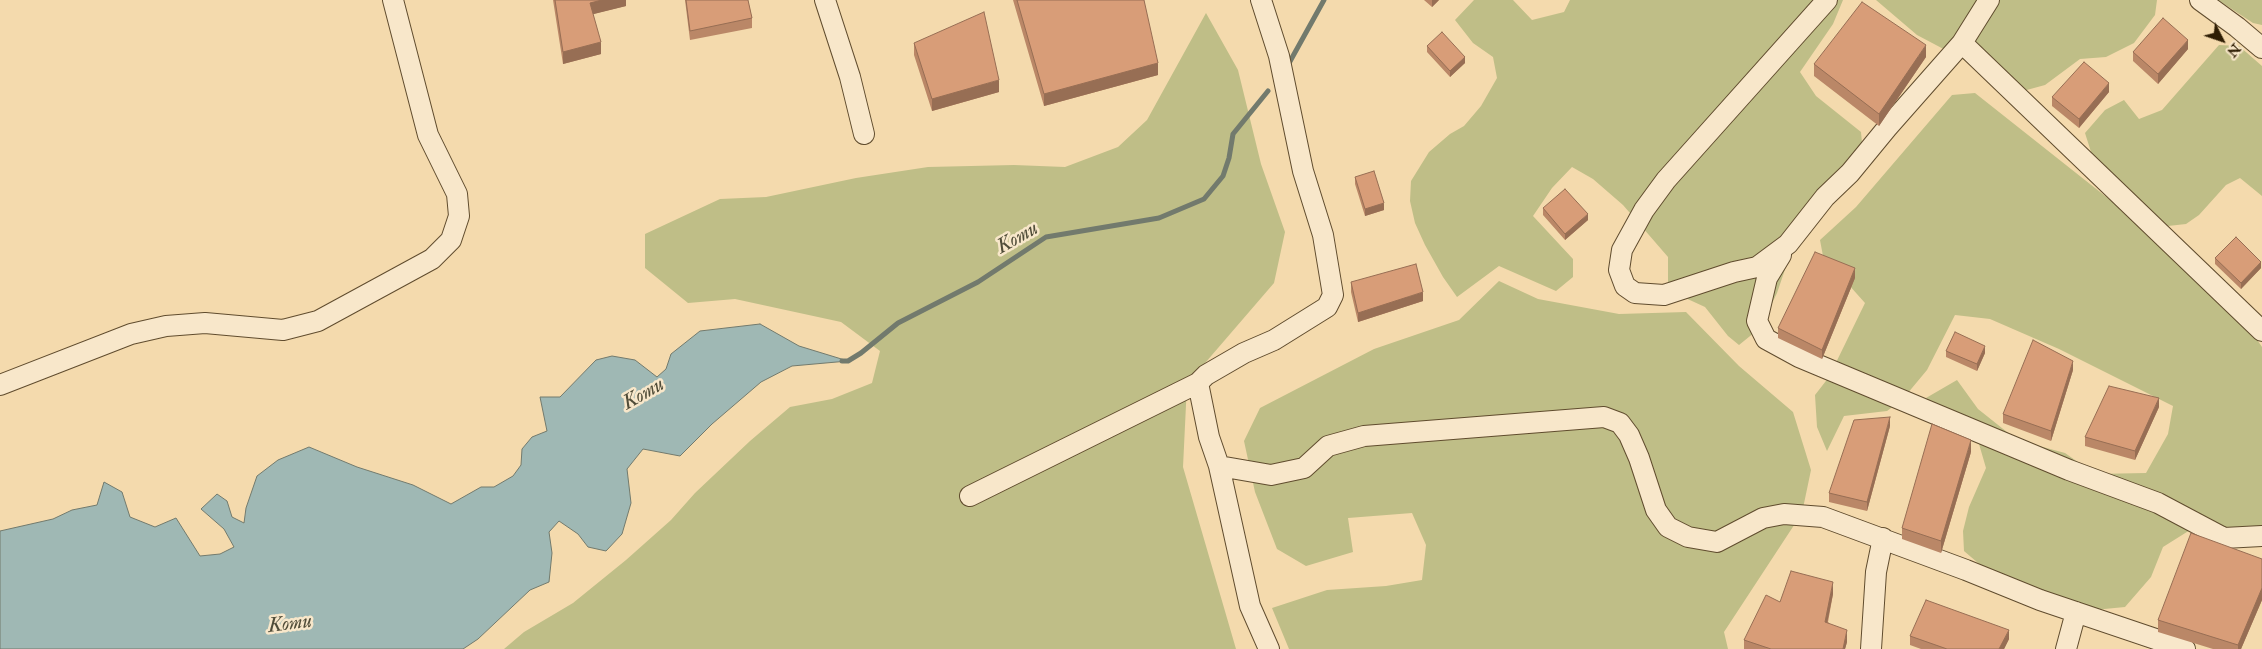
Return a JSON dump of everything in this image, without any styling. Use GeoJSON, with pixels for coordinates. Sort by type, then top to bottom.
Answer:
{"type":"FeatureCollection","features":[{"type":"Feature","properties":{"kind":"street"},"geometry":{"type":"LineString","coordinates":[[0,385],[131,334],[166,326],[205,323],[283,330],[318,321],[432,259],[451,240],[459,216],[457,194],[428,135],[393,0]]}},
{"type":"Feature","properties":{"kind":"street"},"geometry":{"type":"LineString","coordinates":[[825,0],[850,77],[864,134]]}},
{"type":"Feature","properties":{"kind":"street"},"geometry":{"type":"LineString","coordinates":[[970,496],[1198,383],[1214,370],[1244,353],[1274,340],[1327,307],[1333,294],[1323,235],[1303,171],[1279,56],[1261,0]]}},
{"type":"Feature","properties":{"kind":"street"},"geometry":{"type":"LineString","coordinates":[[1788,244],[1757,267],[1734,272],[1664,295],[1635,293],[1625,286],[1619,270],[1622,250],[1656,192],[1827,0]]}},
{"type":"Feature","properties":{"kind":"street"},"geometry":{"type":"LineString","coordinates":[[1989,0],[1962,43],[1850,173],[1825,197],[1788,244],[1767,278],[1757,321],[1766,340],[1799,357],[2069,470],[2158,503],[2224,538],[2262,536]]}},
{"type":"Feature","properties":{"kind":"street"},"geometry":{"type":"LineString","coordinates":[[2200,0],[2262,48]]}},
{"type":"Feature","properties":{"kind":"street"},"geometry":{"type":"LineString","coordinates":[[1962,43],[2262,331]]}},
{"type":"Feature","properties":{"kind":"street"},"geometry":{"type":"LineString","coordinates":[[1198,383],[1209,438],[1219,466],[1250,606],[1269,649]]}},
{"type":"Feature","properties":{"kind":"street"},"geometry":{"type":"LineString","coordinates":[[1219,466],[1271,475],[1304,468],[1328,446],[1364,436],[1604,416],[1620,423],[1629,435],[1639,458],[1656,510],[1668,527],[1688,537],[1717,542],[1763,518],[1784,514],[1823,517],[2076,612],[2143,633],[2185,649]]}},
{"type":"Feature","properties":{"kind":"street"},"geometry":{"type":"LineString","coordinates":[[1872,649],[1876,572],[1882,538]]}},
{"type":"Feature","properties":{"kind":"street"},"geometry":{"type":"LineString","coordinates":[[2066,649],[2076,612]]}},
{"type":"Feature","properties":{"kind":"shaded area"},"geometry":{"type":"Polygon","coordinates":[[[1474,0],[1513,0],[1532,20],[1564,12],[1570,0],[1843,0],[1833,24],[1800,72],[1816,96],[1861,132],[1863,154],[1794,243],[1777,293],[1760,328],[1739,345],[1728,336],[1705,307],[1668,290],[1668,257],[1623,205],[1593,179],[1572,167],[1552,188],[1533,216],[1573,259],[1573,277],[1556,291],[1499,266],[1457,297],[1443,277],[1415,223],[1410,201],[1411,181],[1429,152],[1450,134],[1464,126],[1481,106],[1497,78],[1493,57],[1473,43],[1455,20],[1474,0]]]}},
{"type":"Feature","properties":{"kind":"shaded area"},"geometry":{"type":"Polygon","coordinates":[[[1876,0],[2157,0],[2155,15],[2134,43],[2106,57],[2080,59],[2045,85],[2023,91],[1917,35],[1876,0]]]}},
{"type":"Feature","properties":{"kind":"shaded area"},"geometry":{"type":"Polygon","coordinates":[[[2218,0],[2262,0],[2262,25],[2253,23],[2218,0]]]}},
{"type":"Feature","properties":{"kind":"shaded area"},"geometry":{"type":"Polygon","coordinates":[[[1206,13],[1238,70],[1261,164],[1285,232],[1274,283],[1187,384],[1183,467],[1236,649],[504,649],[524,632],[573,603],[626,560],[671,520],[695,493],[750,441],[790,407],[832,399],[872,383],[880,351],[841,322],[735,299],[688,303],[645,268],[645,234],[720,199],[766,197],[856,178],[928,167],[1014,165],[1065,167],[1118,147],[1147,120],[1206,13]]]}},
{"type":"Feature","properties":{"kind":"shaded area"},"geometry":{"type":"Polygon","coordinates":[[[2219,45],[2239,46],[2262,66],[2262,196],[2240,178],[2226,185],[2199,215],[2186,224],[2168,226],[2092,155],[2085,133],[2105,110],[2124,100],[2139,119],[2162,110],[2219,45]]]}},
{"type":"Feature","properties":{"kind":"shaded area"},"geometry":{"type":"Polygon","coordinates":[[[1975,93],[2119,207],[2249,328],[2262,347],[2262,544],[2256,539],[2206,520],[2163,547],[2151,577],[2125,607],[2094,610],[2005,586],[1964,551],[1963,531],[1969,507],[1986,468],[1979,444],[1948,430],[1926,398],[1957,380],[1978,409],[2017,440],[2065,453],[2095,474],[2146,473],[2168,434],[2173,406],[2059,349],[1990,319],[1955,315],[1927,370],[1902,400],[1887,411],[1844,416],[1827,451],[1817,427],[1815,395],[1829,377],[1865,303],[1823,256],[1820,240],[1856,207],[1952,95],[1975,93]]]}},
{"type":"Feature","properties":{"kind":"shaded area"},"geometry":{"type":"Polygon","coordinates":[[[1499,281],[1538,299],[1619,314],[1686,312],[1739,366],[1793,412],[1811,470],[1802,513],[1724,632],[1728,649],[1289,649],[1272,608],[1327,590],[1386,586],[1422,580],[1426,545],[1412,513],[1348,518],[1353,552],[1306,566],[1277,549],[1255,492],[1244,441],[1260,408],[1374,349],[1459,320],[1499,281]]]}},
{"type":"Feature","properties":{"kind":"water"},"geometry":{"type":"Polygon","coordinates":[[[760,324],[799,346],[848,361],[792,366],[761,382],[712,424],[680,456],[643,449],[627,469],[631,503],[622,534],[606,551],[588,547],[578,534],[559,521],[549,532],[552,553],[549,582],[530,590],[478,639],[463,649],[0,649],[0,531],[53,519],[72,510],[97,505],[104,482],[122,492],[130,517],[155,527],[176,518],[200,556],[220,554],[234,547],[224,529],[201,509],[217,494],[227,501],[232,517],[244,523],[246,508],[257,476],[278,460],[309,447],[357,467],[413,485],[451,504],[481,487],[494,487],[513,476],[521,465],[522,449],[532,437],[547,431],[540,397],[560,397],[596,360],[612,356],[635,360],[657,377],[666,369],[671,354],[700,331],[760,324]]]}},
{"type":"Feature","properties":{"kind":"building"},"geometry":{"type":"Polygon","coordinates":[[[555,0],[602,0],[590,3],[601,42],[563,52],[555,0]]]}},
{"type":"Feature","properties":{"kind":"building"},"geometry":{"type":"Polygon","coordinates":[[[686,0],[748,0],[752,18],[690,31],[686,0]]]}},
{"type":"Feature","properties":{"kind":"building"},"geometry":{"type":"Polygon","coordinates":[[[1017,0],[1144,0],[1158,63],[1044,94],[1017,0]]]}},
{"type":"Feature","properties":{"kind":"building"},"geometry":{"type":"Polygon","coordinates":[[[1862,2],[1926,45],[1879,114],[1814,64],[1862,2]]]}},
{"type":"Feature","properties":{"kind":"building"},"geometry":{"type":"Polygon","coordinates":[[[984,12],[999,80],[932,99],[914,43],[984,12]]]}},
{"type":"Feature","properties":{"kind":"building"},"geometry":{"type":"Polygon","coordinates":[[[2163,18],[2188,40],[2158,74],[2133,52],[2163,18]]]}},
{"type":"Feature","properties":{"kind":"building"},"geometry":{"type":"Polygon","coordinates":[[[1442,32],[1465,57],[1450,71],[1427,46],[1442,32]]]}},
{"type":"Feature","properties":{"kind":"building"},"geometry":{"type":"Polygon","coordinates":[[[2084,62],[2109,83],[2079,119],[2052,97],[2084,62]]]}},
{"type":"Feature","properties":{"kind":"building"},"geometry":{"type":"Polygon","coordinates":[[[1374,171],[1384,203],[1365,209],[1355,177],[1374,171]]]}},
{"type":"Feature","properties":{"kind":"building"},"geometry":{"type":"Polygon","coordinates":[[[1565,189],[1588,214],[1565,234],[1543,208],[1565,189]]]}},
{"type":"Feature","properties":{"kind":"building"},"geometry":{"type":"Polygon","coordinates":[[[2236,237],[2261,262],[2241,283],[2215,258],[2236,237]]]}},
{"type":"Feature","properties":{"kind":"building"},"geometry":{"type":"Polygon","coordinates":[[[1815,252],[1855,268],[1822,350],[1778,328],[1815,252]]]}},
{"type":"Feature","properties":{"kind":"building"},"geometry":{"type":"Polygon","coordinates":[[[1416,264],[1423,292],[1358,313],[1351,282],[1416,264]]]}},
{"type":"Feature","properties":{"kind":"building"},"geometry":{"type":"Polygon","coordinates":[[[1955,332],[1985,346],[1977,364],[1946,351],[1955,332]]]}},
{"type":"Feature","properties":{"kind":"building"},"geometry":{"type":"Polygon","coordinates":[[[2033,340],[2073,361],[2051,431],[2003,414],[2033,340]]]}},
{"type":"Feature","properties":{"kind":"building"},"geometry":{"type":"Polygon","coordinates":[[[2109,386],[2159,398],[2135,451],[2085,437],[2109,386]]]}},
{"type":"Feature","properties":{"kind":"building"},"geometry":{"type":"Polygon","coordinates":[[[1890,417],[1867,502],[1829,493],[1854,420],[1890,417]]]}},
{"type":"Feature","properties":{"kind":"building"},"geometry":{"type":"Polygon","coordinates":[[[1932,424],[1971,440],[1941,541],[1902,528],[1932,424]]]}},
{"type":"Feature","properties":{"kind":"building"},"geometry":{"type":"Polygon","coordinates":[[[2191,533],[2262,559],[2262,588],[2238,645],[2158,620],[2191,533]]]}},
{"type":"Feature","properties":{"kind":"building"},"geometry":{"type":"Polygon","coordinates":[[[1791,571],[1833,582],[1825,622],[1847,630],[1843,649],[1771,649],[1744,640],[1766,595],[1780,602],[1791,571]]]}},
{"type":"Feature","properties":{"kind":"building"},"geometry":{"type":"Polygon","coordinates":[[[1926,600],[2009,630],[1999,649],[1947,649],[1910,636],[1926,600]]]}},
{"type":"Feature","properties":{"kind":"waterway","name":"Komu"},"geometry":{"type":"LineString","coordinates":[[1288,65],[1324,0]]}},
{"type":"Feature","properties":{"kind":"waterway","name":"Komu"},"geometry":{"type":"LineString","coordinates":[[842,361],[848,361],[861,353],[898,323],[978,282],[1046,237],[1159,218],[1204,199],[1223,176],[1229,158],[1233,134],[1268,91]]}}]}
